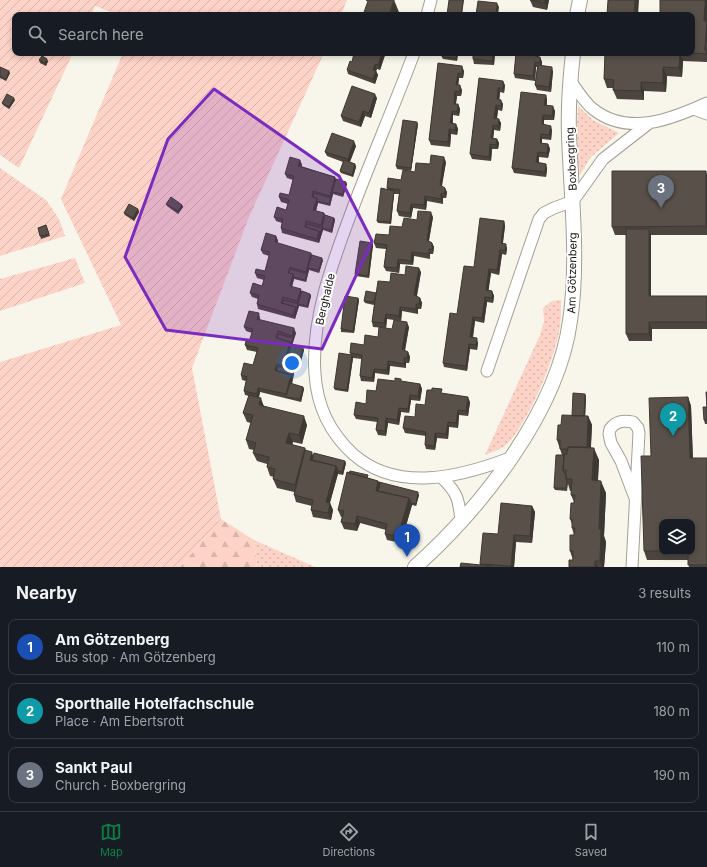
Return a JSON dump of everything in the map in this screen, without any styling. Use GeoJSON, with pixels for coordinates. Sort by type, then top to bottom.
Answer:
{"type":"FeatureCollection","features":[{"type":"Feature","properties":{"kind":"street"},"geometry":{"type":"LineString","coordinates":[[428,12],[431,0]]}},
{"type":"Feature","properties":{"kind":"street"},"geometry":{"type":"LineString","coordinates":[[578,12],[580,0]]}},
{"type":"Feature","properties":{"kind":"street","name":"Berghalde"},"geometry":{"type":"LineString","coordinates":[[413,56],[335,256],[321,307],[318,327],[315,374],[319,398],[326,417],[336,436],[361,461],[390,475],[431,479],[489,466],[510,458]]}},
{"type":"Feature","properties":{"kind":"street","name":"Boxbergring"},"geometry":{"type":"LineString","coordinates":[[572,201],[569,134],[570,80],[573,56]]}},
{"type":"Feature","properties":{"kind":"street","name":"Boxbergring"},"geometry":{"type":"LineString","coordinates":[[570,80],[592,108],[602,116],[629,124],[648,124],[694,109],[707,103]]}},
{"type":"Feature","properties":{"kind":"street"},"geometry":{"type":"LineString","coordinates":[[694,109],[707,114]]}},
{"type":"Feature","properties":{"kind":"street","name":"Boxbergring"},"geometry":{"type":"LineString","coordinates":[[572,201],[603,159],[648,124]]}},
{"type":"Feature","properties":{"kind":"street"},"geometry":{"type":"LineString","coordinates":[[487,371],[538,220],[544,213],[572,201]]}},
{"type":"Feature","properties":{"kind":"street","name":"Am Götzenberg"},"geometry":{"type":"LineString","coordinates":[[415,567],[461,521],[510,458],[535,419],[557,375],[568,339],[572,310],[574,271],[572,201]]}},
{"type":"Feature","properties":{"kind":"street"},"geometry":{"type":"LineString","coordinates":[[632,567],[639,433],[638,428],[633,422],[617,422],[610,429],[609,438],[635,498]]}},
{"type":"Feature","properties":{"kind":"street"},"geometry":{"type":"LineString","coordinates":[[441,476],[451,486],[458,498],[461,521]]}},
{"type":"Feature","properties":{"kind":"highlighted area"},"geometry":{"type":"Polygon","coordinates":[[[214,89],[339,176],[372,241],[322,349],[166,330],[125,257],[168,139],[214,89]]]}},
{"type":"Feature","properties":{"kind":"green space"},"geometry":{"type":"Polygon","coordinates":[[[0,0],[347,0],[342,12],[110,12],[95,6],[92,12],[12,12],[12,56],[72,56],[19,168],[0,155],[0,0]]]}},
{"type":"Feature","properties":{"kind":"green space"},"geometry":{"type":"Polygon","coordinates":[[[122,56],[323,56],[249,217],[192,368],[221,519],[180,567],[0,567],[0,362],[121,325],[61,199],[122,56]]]}},
{"type":"Feature","properties":{"kind":"green space"},"geometry":{"type":"Polygon","coordinates":[[[578,106],[593,120],[619,133],[590,158],[580,175],[578,175],[578,106]]]}},
{"type":"Feature","properties":{"kind":"green space"},"geometry":{"type":"Polygon","coordinates":[[[0,168],[46,200],[59,219],[65,236],[0,256],[0,168]]]}},
{"type":"Feature","properties":{"kind":"green space"},"geometry":{"type":"Polygon","coordinates":[[[75,258],[85,283],[0,311],[0,279],[75,258]]]}},
{"type":"Feature","properties":{"kind":"green space"},"geometry":{"type":"Polygon","coordinates":[[[561,300],[560,327],[557,340],[540,389],[524,421],[507,444],[500,449],[485,455],[540,335],[544,321],[543,308],[552,301],[561,300]]]}},
{"type":"Feature","properties":{"kind":"green space"},"geometry":{"type":"Polygon","coordinates":[[[221,519],[254,540],[257,567],[180,567],[221,519]]]}},
{"type":"Feature","properties":{"kind":"green space"},"geometry":{"type":"Polygon","coordinates":[[[254,540],[315,567],[257,567],[254,540]]]}},
{"type":"Feature","properties":{"kind":"building"},"geometry":{"type":"Polygon","coordinates":[[[366,0],[394,0],[390,12],[364,12],[368,1],[366,0]]]}},
{"type":"Feature","properties":{"kind":"building"},"geometry":{"type":"Polygon","coordinates":[[[449,0],[463,0],[461,12],[447,12],[449,0]]]}},
{"type":"Feature","properties":{"kind":"building"},"geometry":{"type":"Polygon","coordinates":[[[530,0],[545,0],[545,3],[530,0]]]}},
{"type":"Feature","properties":{"kind":"building"},"geometry":{"type":"Polygon","coordinates":[[[608,0],[635,0],[634,12],[607,12],[608,0]]]}},
{"type":"Feature","properties":{"kind":"building"},"geometry":{"type":"Polygon","coordinates":[[[660,0],[705,0],[704,21],[707,21],[705,50],[707,54],[695,53],[695,12],[660,12],[660,0]]]}},
{"type":"Feature","properties":{"kind":"building"},"geometry":{"type":"Polygon","coordinates":[[[478,1],[497,3],[496,12],[476,12],[478,1]]]}},
{"type":"Feature","properties":{"kind":"building"},"geometry":{"type":"Polygon","coordinates":[[[707,19],[707,50],[705,50],[707,19]]]}},
{"type":"Feature","properties":{"kind":"building"},"geometry":{"type":"Polygon","coordinates":[[[42,56],[47,59],[45,63],[39,60],[42,56]]]}},
{"type":"Feature","properties":{"kind":"building"},"geometry":{"type":"Polygon","coordinates":[[[353,56],[381,56],[378,65],[375,64],[373,70],[376,71],[373,79],[347,70],[350,61],[352,62],[353,56]]]}},
{"type":"Feature","properties":{"kind":"building"},"geometry":{"type":"Polygon","coordinates":[[[442,56],[456,56],[456,58],[442,56]]]}},
{"type":"Feature","properties":{"kind":"building"},"geometry":{"type":"Polygon","coordinates":[[[473,56],[493,56],[492,61],[473,59],[473,56]]]}},
{"type":"Feature","properties":{"kind":"building"},"geometry":{"type":"Polygon","coordinates":[[[516,56],[540,57],[540,63],[535,62],[533,76],[514,74],[516,56]]]}},
{"type":"Feature","properties":{"kind":"building"},"geometry":{"type":"Polygon","coordinates":[[[605,56],[680,56],[679,68],[663,67],[663,83],[641,82],[641,91],[613,90],[614,80],[604,79],[605,56]]]}},
{"type":"Feature","properties":{"kind":"building"},"geometry":{"type":"Polygon","coordinates":[[[438,63],[462,66],[462,74],[458,73],[456,85],[460,85],[460,92],[455,91],[454,104],[458,104],[457,112],[452,111],[450,123],[456,124],[455,130],[449,129],[448,142],[429,140],[438,63]]]}},
{"type":"Feature","properties":{"kind":"building"},"geometry":{"type":"Polygon","coordinates":[[[538,65],[552,67],[549,87],[535,85],[538,65]]]}},
{"type":"Feature","properties":{"kind":"building"},"geometry":{"type":"Polygon","coordinates":[[[0,67],[9,71],[6,79],[0,76],[0,67]]]}},
{"type":"Feature","properties":{"kind":"building"},"geometry":{"type":"Polygon","coordinates":[[[479,78],[503,81],[503,88],[498,88],[497,99],[501,100],[501,106],[496,105],[494,118],[499,119],[498,126],[493,125],[491,138],[497,139],[496,145],[490,144],[489,157],[470,154],[479,78]]]}},
{"type":"Feature","properties":{"kind":"building"},"geometry":{"type":"Polygon","coordinates":[[[352,86],[375,94],[369,113],[363,111],[359,122],[341,116],[352,86]]]}},
{"type":"Feature","properties":{"kind":"building"},"geometry":{"type":"Polygon","coordinates":[[[521,92],[546,95],[544,105],[553,106],[552,116],[543,115],[542,124],[551,126],[549,135],[541,134],[540,143],[548,144],[547,153],[538,152],[536,162],[546,164],[545,172],[512,168],[521,92]]]}},
{"type":"Feature","properties":{"kind":"building"},"geometry":{"type":"Polygon","coordinates":[[[7,94],[14,98],[9,107],[2,103],[7,94]]]}},
{"type":"Feature","properties":{"kind":"building"},"geometry":{"type":"Polygon","coordinates":[[[403,120],[417,122],[411,168],[396,166],[403,120]]]}},
{"type":"Feature","properties":{"kind":"building"},"geometry":{"type":"Polygon","coordinates":[[[332,133],[354,141],[348,159],[325,152],[332,133]]]}},
{"type":"Feature","properties":{"kind":"building"},"geometry":{"type":"Polygon","coordinates":[[[431,155],[444,157],[440,185],[445,188],[445,193],[441,194],[441,199],[425,196],[424,205],[411,204],[410,213],[397,211],[400,190],[387,188],[388,178],[401,180],[403,170],[415,172],[416,163],[430,164],[431,155]]]}},
{"type":"Feature","properties":{"kind":"building"},"geometry":{"type":"Polygon","coordinates":[[[290,157],[300,160],[298,166],[335,177],[330,196],[313,191],[312,197],[317,198],[313,210],[324,213],[321,225],[306,221],[305,227],[319,231],[317,239],[281,228],[283,219],[274,217],[277,207],[286,210],[289,200],[279,197],[280,193],[289,195],[294,176],[285,174],[290,157]]]}},
{"type":"Feature","properties":{"kind":"building"},"geometry":{"type":"Polygon","coordinates":[[[344,160],[355,164],[352,175],[340,171],[344,160]]]}},
{"type":"Feature","properties":{"kind":"building"},"geometry":{"type":"Polygon","coordinates":[[[612,171],[706,171],[706,226],[612,227],[612,171]]]}},
{"type":"Feature","properties":{"kind":"building"},"geometry":{"type":"Polygon","coordinates":[[[336,179],[346,182],[343,194],[332,192],[336,179]]]}},
{"type":"Feature","properties":{"kind":"building"},"geometry":{"type":"Polygon","coordinates":[[[381,188],[394,191],[390,222],[377,221],[381,188]]]}},
{"type":"Feature","properties":{"kind":"building"},"geometry":{"type":"Polygon","coordinates":[[[314,193],[331,198],[329,204],[317,201],[317,198],[313,197],[314,193]]]}},
{"type":"Feature","properties":{"kind":"building"},"geometry":{"type":"Polygon","coordinates":[[[171,197],[182,205],[178,211],[166,204],[171,197]]]}},
{"type":"Feature","properties":{"kind":"building"},"geometry":{"type":"Polygon","coordinates":[[[129,204],[138,209],[133,218],[124,213],[129,204]]]}},
{"type":"Feature","properties":{"kind":"building"},"geometry":{"type":"Polygon","coordinates":[[[418,211],[431,212],[427,240],[432,243],[432,249],[429,249],[429,254],[412,252],[411,261],[398,259],[397,268],[384,267],[387,245],[374,243],[376,234],[389,235],[390,226],[402,227],[404,218],[417,220],[418,211]]]}},
{"type":"Feature","properties":{"kind":"building"},"geometry":{"type":"Polygon","coordinates":[[[325,215],[334,218],[331,230],[322,228],[325,215]]]}},
{"type":"Feature","properties":{"kind":"building"},"geometry":{"type":"Polygon","coordinates":[[[480,218],[504,221],[501,243],[506,244],[505,250],[500,250],[497,270],[489,269],[486,290],[492,291],[492,298],[485,297],[482,318],[473,317],[470,337],[477,338],[476,345],[469,344],[466,366],[443,363],[450,313],[457,314],[464,266],[474,267],[480,218]]]}},
{"type":"Feature","properties":{"kind":"building"},"geometry":{"type":"Polygon","coordinates":[[[307,224],[322,228],[320,233],[319,231],[306,227],[307,224]]]}},
{"type":"Feature","properties":{"kind":"building"},"geometry":{"type":"Polygon","coordinates":[[[46,225],[49,234],[40,236],[38,228],[46,225]]]}},
{"type":"Feature","properties":{"kind":"building"},"geometry":{"type":"Polygon","coordinates":[[[626,229],[649,229],[649,296],[707,296],[707,322],[649,322],[649,334],[626,334],[626,229]]]}},
{"type":"Feature","properties":{"kind":"building"},"geometry":{"type":"Polygon","coordinates":[[[266,233],[276,236],[275,242],[311,253],[306,272],[290,267],[288,273],[293,274],[290,286],[301,289],[297,301],[283,297],[281,303],[296,307],[293,315],[257,304],[259,295],[250,293],[253,283],[262,286],[265,276],[255,273],[256,269],[265,271],[270,252],[261,250],[266,233]]]}},
{"type":"Feature","properties":{"kind":"building"},"geometry":{"type":"Polygon","coordinates":[[[360,241],[372,243],[368,276],[355,274],[360,241]]]}},
{"type":"Feature","properties":{"kind":"building"},"geometry":{"type":"Polygon","coordinates":[[[312,255],[322,258],[319,270],[308,268],[312,255]]]}},
{"type":"Feature","properties":{"kind":"building"},"geometry":{"type":"Polygon","coordinates":[[[406,266],[419,268],[414,295],[420,298],[419,304],[416,304],[416,309],[400,307],[399,316],[386,314],[384,323],[372,322],[378,281],[390,282],[391,273],[405,275],[406,266]]]}},
{"type":"Feature","properties":{"kind":"building"},"geometry":{"type":"Polygon","coordinates":[[[290,269],[307,274],[305,280],[294,277],[293,274],[289,273],[290,269]]]}},
{"type":"Feature","properties":{"kind":"building"},"geometry":{"type":"Polygon","coordinates":[[[302,291],[310,294],[307,306],[298,304],[302,291]]]}},
{"type":"Feature","properties":{"kind":"building"},"geometry":{"type":"Polygon","coordinates":[[[366,291],[376,293],[374,302],[364,301],[366,291]]]}},
{"type":"Feature","properties":{"kind":"building"},"geometry":{"type":"Polygon","coordinates":[[[345,296],[358,298],[353,331],[341,329],[345,296]]]}},
{"type":"Feature","properties":{"kind":"building"},"geometry":{"type":"Polygon","coordinates":[[[284,300],[298,304],[296,309],[296,307],[282,303],[284,300]]]}},
{"type":"Feature","properties":{"kind":"building"},"geometry":{"type":"Polygon","coordinates":[[[249,311],[259,313],[257,319],[294,328],[292,336],[278,331],[276,338],[290,342],[283,366],[277,364],[275,370],[291,375],[286,394],[258,388],[257,394],[244,391],[247,377],[241,375],[244,363],[253,365],[258,348],[245,345],[246,341],[249,342],[253,329],[244,327],[249,311]]]}},
{"type":"Feature","properties":{"kind":"building"},"geometry":{"type":"Polygon","coordinates":[[[394,320],[407,322],[402,349],[408,352],[407,358],[404,358],[404,364],[388,361],[387,370],[374,369],[372,378],[360,376],[362,355],[350,353],[351,343],[364,345],[365,335],[378,337],[379,327],[392,329],[394,320]]]}},
{"type":"Feature","properties":{"kind":"building"},"geometry":{"type":"Polygon","coordinates":[[[278,334],[293,338],[291,344],[290,342],[277,338],[278,334]]]}},
{"type":"Feature","properties":{"kind":"building"},"geometry":{"type":"Polygon","coordinates":[[[291,344],[303,347],[300,359],[288,356],[291,344]]]}},
{"type":"Feature","properties":{"kind":"building"},"geometry":{"type":"Polygon","coordinates":[[[339,353],[352,355],[347,390],[334,388],[339,353]]]}},
{"type":"Feature","properties":{"kind":"building"},"geometry":{"type":"Polygon","coordinates":[[[278,366],[294,371],[292,377],[291,375],[276,371],[278,366]]]}},
{"type":"Feature","properties":{"kind":"building"},"geometry":{"type":"Polygon","coordinates":[[[395,378],[401,379],[401,381],[420,384],[418,396],[410,395],[408,409],[399,408],[397,420],[386,418],[385,431],[376,430],[378,418],[354,415],[356,402],[366,404],[367,390],[376,391],[378,379],[395,381],[395,378]]]}},
{"type":"Feature","properties":{"kind":"building"},"geometry":{"type":"Polygon","coordinates":[[[290,383],[303,387],[300,399],[286,397],[290,383]]]}},
{"type":"Feature","properties":{"kind":"building"},"geometry":{"type":"Polygon","coordinates":[[[432,388],[442,389],[441,393],[468,397],[466,411],[458,410],[456,423],[448,422],[446,434],[435,433],[434,446],[425,445],[426,432],[403,428],[405,416],[415,417],[416,404],[425,405],[427,390],[432,390],[432,388]]]}},
{"type":"Feature","properties":{"kind":"building"},"geometry":{"type":"Polygon","coordinates":[[[573,393],[585,394],[584,416],[572,416],[573,393]]]}},
{"type":"Feature","properties":{"kind":"building"},"geometry":{"type":"Polygon","coordinates":[[[249,395],[261,398],[259,405],[304,416],[299,435],[289,433],[286,443],[305,448],[295,485],[273,479],[275,469],[267,467],[269,457],[253,453],[256,443],[246,440],[253,415],[243,413],[249,395]]]}},
{"type":"Feature","properties":{"kind":"building"},"geometry":{"type":"Polygon","coordinates":[[[688,397],[690,458],[707,458],[707,565],[688,565],[688,555],[695,555],[695,519],[659,519],[659,551],[644,551],[641,456],[651,456],[649,398],[688,397]]]}},
{"type":"Feature","properties":{"kind":"building"},"geometry":{"type":"Polygon","coordinates":[[[703,407],[707,407],[707,420],[704,420],[703,407]]]}},
{"type":"Feature","properties":{"kind":"building"},"geometry":{"type":"Polygon","coordinates":[[[562,415],[588,416],[587,447],[568,447],[568,449],[560,449],[560,440],[557,440],[558,425],[561,425],[562,415]]]}},
{"type":"Feature","properties":{"kind":"building"},"geometry":{"type":"Polygon","coordinates":[[[568,447],[594,448],[592,480],[601,481],[599,529],[601,529],[600,561],[595,561],[595,567],[569,567],[569,560],[573,560],[573,551],[570,551],[570,535],[574,535],[575,528],[572,528],[572,519],[570,519],[571,503],[574,503],[575,495],[571,495],[572,479],[566,479],[566,470],[563,470],[564,454],[567,454],[568,447]]]}},
{"type":"Feature","properties":{"kind":"building"},"geometry":{"type":"Polygon","coordinates":[[[305,450],[312,452],[310,460],[336,466],[326,502],[330,503],[328,513],[311,510],[313,500],[294,495],[305,450]]]}},
{"type":"Feature","properties":{"kind":"building"},"geometry":{"type":"Polygon","coordinates":[[[314,453],[345,461],[342,472],[338,471],[336,466],[312,460],[314,453]]]}},
{"type":"Feature","properties":{"kind":"building"},"geometry":{"type":"Polygon","coordinates":[[[556,455],[564,455],[563,470],[567,482],[566,488],[554,488],[556,455]]]}},
{"type":"Feature","properties":{"kind":"building"},"geometry":{"type":"Polygon","coordinates":[[[350,471],[368,475],[367,478],[349,473],[350,471]]]}},
{"type":"Feature","properties":{"kind":"building"},"geometry":{"type":"Polygon","coordinates":[[[347,472],[378,481],[376,491],[409,498],[398,536],[385,534],[387,524],[357,516],[355,524],[341,522],[344,511],[338,510],[347,472]]]}},
{"type":"Feature","properties":{"kind":"building"},"geometry":{"type":"Polygon","coordinates":[[[379,482],[418,492],[416,504],[411,503],[409,498],[378,491],[380,485],[379,482]]]}},
{"type":"Feature","properties":{"kind":"building"},"geometry":{"type":"Polygon","coordinates":[[[501,503],[532,506],[530,536],[514,535],[511,566],[480,564],[483,533],[498,534],[501,503]]]}},
{"type":"Feature","properties":{"kind":"building"},"geometry":{"type":"Polygon","coordinates":[[[461,563],[491,566],[491,567],[460,567],[461,563]]]}},
{"type":"Feature","properties":{"kind":"place","name":"Sankt Paul"},"geometry":{"type":"Point","coordinates":[661,208]}},
{"type":"Feature","properties":{"kind":"place","name":"Sporthalle Hotelfachschule"},"geometry":{"type":"Point","coordinates":[673,436]}},
{"type":"Feature","properties":{"kind":"place","name":"Am Götzenberg"},"geometry":{"type":"Point","coordinates":[407,557]}}]}
